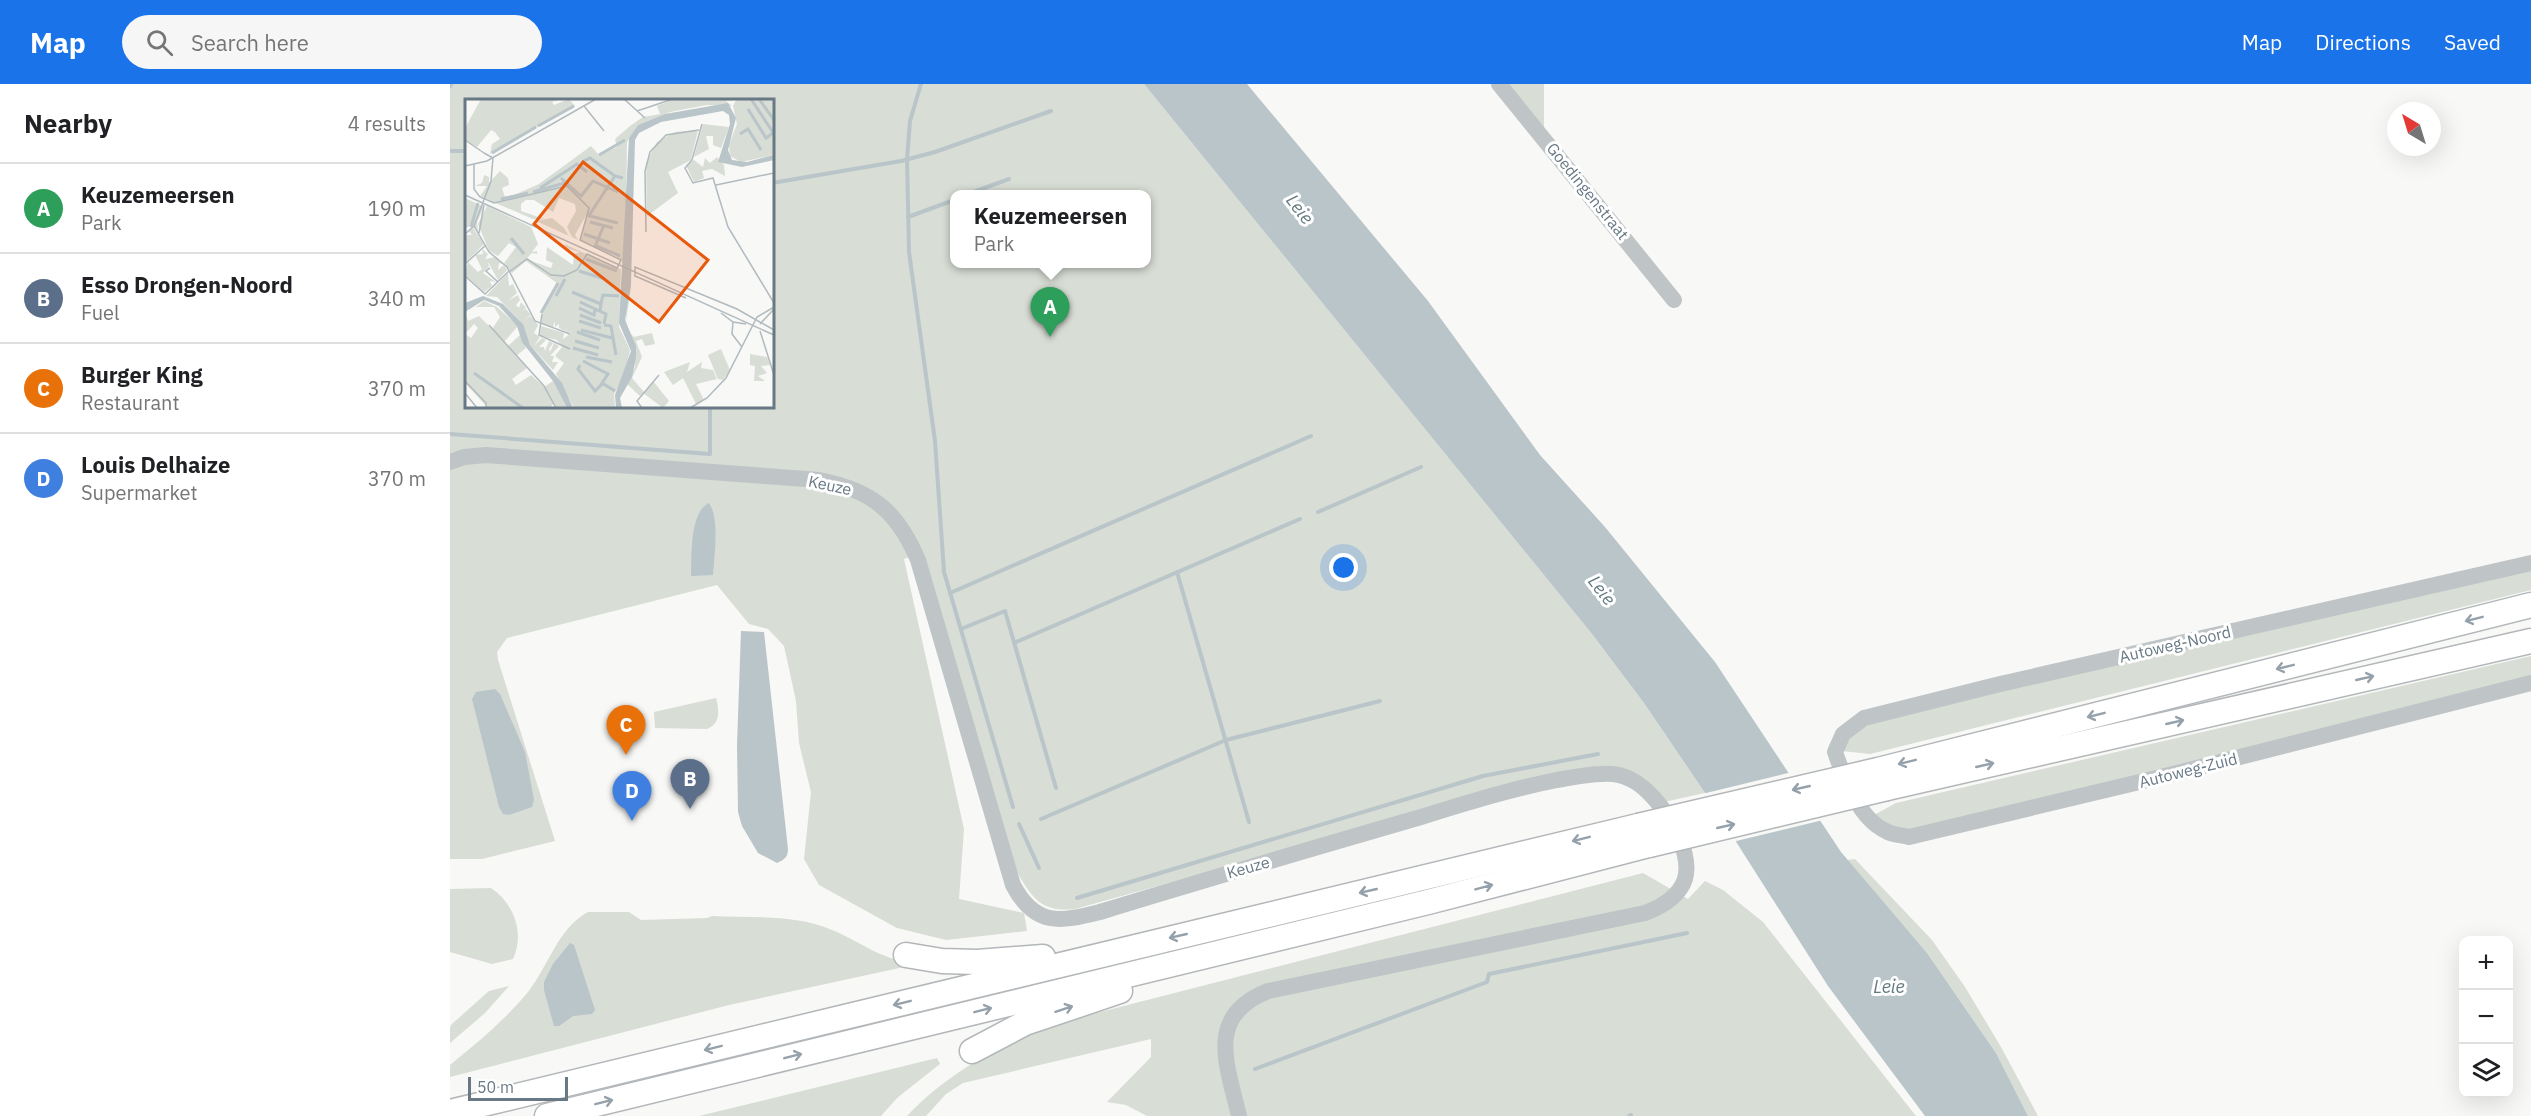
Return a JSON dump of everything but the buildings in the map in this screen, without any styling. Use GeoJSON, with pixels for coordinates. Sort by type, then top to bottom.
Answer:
{"type":"FeatureCollection","features":[{"type":"Feature","properties":{"kind":"highway"},"geometry":{"type":"LineString","coordinates":[[1883,778],[2531,605]]}},
{"type":"Feature","properties":{"kind":"highway"},"geometry":{"type":"LineString","coordinates":[[450,1112],[1082,959],[1643,835],[1883,778],[2531,640]]}},
{"type":"Feature","properties":{"kind":"highway"},"geometry":{"type":"LineString","coordinates":[[547,1116],[1428,902],[1643,835]]}},
{"type":"Feature","properties":{"kind":"highway"},"geometry":{"type":"LineString","coordinates":[[972,1051],[1025,1023],[1282,937]]}},
{"type":"Feature","properties":{"kind":"highway"},"geometry":{"type":"LineString","coordinates":[[906,955],[942,961],[977,962],[1050,957],[1082,959]]}},
{"type":"Feature","properties":{"kind":"street","name":"Goedingenstraat"},"geometry":{"type":"LineString","coordinates":[[1499,84],[1674,300]]}},
{"type":"Feature","properties":{"kind":"street","name":"Keuze"},"geometry":{"type":"LineString","coordinates":[[450,462],[464,457],[486,455],[819,480],[843,485],[865,494],[885,508],[909,538],[918,560],[1013,885],[1020,898],[1041,916],[1053,920],[1071,919],[1100,912],[1496,795],[1600,773],[1619,775],[1633,780],[1654,800],[1674,827],[1685,852],[1685,879],[1673,898],[1658,908],[1645,913],[1268,991],[1252,997],[1239,1008],[1230,1021],[1225,1035],[1224,1049],[1239,1116]]}},
{"type":"Feature","properties":{"kind":"street","name":"Autoweg-Noord"},"geometry":{"type":"LineString","coordinates":[[1835,752],[1843,734],[1864,718],[2531,563]]}},
{"type":"Feature","properties":{"kind":"street","name":"Autoweg-Zuid"},"geometry":{"type":"LineString","coordinates":[[1835,752],[1857,801],[1870,819],[1885,831],[1909,837],[2173,774],[2531,683]]}},
{"type":"Feature","properties":{"kind":"shaded area"},"geometry":{"type":"Polygon","coordinates":[[[450,84],[1144,84],[1592,634],[1644,703],[1705,793],[1664,802],[1624,771],[1354,831],[1075,909],[1052,908],[1030,893],[1013,865],[922,552],[904,559],[964,829],[959,899],[1024,913],[1027,931],[946,940],[897,928],[819,885],[804,859],[811,792],[799,743],[796,701],[784,646],[768,629],[749,624],[717,585],[507,638],[497,652],[498,660],[555,841],[482,859],[450,859],[450,84]]]}},
{"type":"Feature","properties":{"kind":"shaded area"},"geometry":{"type":"Polygon","coordinates":[[[1507,84],[1544,84],[1544,127],[1507,84]]]}},
{"type":"Feature","properties":{"kind":"shaded area"},"geometry":{"type":"Polygon","coordinates":[[[2531,569],[2531,590],[1870,754],[1842,751],[1843,745],[1866,724],[1997,691],[2531,569]]]}},
{"type":"Feature","properties":{"kind":"shaded area"},"geometry":{"type":"Polygon","coordinates":[[[2531,656],[2531,677],[2172,768],[1909,831],[1888,826],[1874,815],[1896,803],[2531,656]]]}},
{"type":"Feature","properties":{"kind":"shaded area"},"geometry":{"type":"Polygon","coordinates":[[[716,698],[717,720],[707,729],[655,728],[654,712],[716,698]]]}},
{"type":"Feature","properties":{"kind":"shaded area"},"geometry":{"type":"Polygon","coordinates":[[[1855,859],[1932,940],[1965,987],[2038,1116],[2028,1116],[1996,1053],[1927,953],[1847,860],[1855,859]]]}},
{"type":"Feature","properties":{"kind":"shaded area"},"geometry":{"type":"Polygon","coordinates":[[[1643,873],[1688,899],[1705,881],[1723,890],[1763,922],[1916,1116],[1147,1116],[1126,1105],[1107,1102],[1151,1057],[1151,1039],[963,1083],[946,1094],[926,1116],[907,1116],[950,1078],[1034,1029],[1643,873]]]}},
{"type":"Feature","properties":{"kind":"shaded area"},"geometry":{"type":"Polygon","coordinates":[[[491,888],[506,902],[515,920],[518,939],[513,959],[492,964],[450,952],[450,889],[491,888]]]}},
{"type":"Feature","properties":{"kind":"shaded area"},"geometry":{"type":"Polygon","coordinates":[[[588,912],[629,912],[641,920],[712,916],[804,921],[842,934],[875,952],[905,962],[904,967],[729,1005],[450,1077],[450,1065],[510,1012],[528,992],[561,937],[569,927],[588,912]]]}},
{"type":"Feature","properties":{"kind":"shaded area"},"geometry":{"type":"Polygon","coordinates":[[[509,986],[485,1013],[450,1043],[452,1024],[489,991],[509,986]]]}},
{"type":"Feature","properties":{"kind":"shaded area"},"geometry":{"type":"Polygon","coordinates":[[[937,1058],[940,1064],[897,1098],[881,1116],[699,1116],[937,1058]]]}},
{"type":"Feature","properties":{"kind":"water","name":"Leie"},"geometry":{"type":"Polygon","coordinates":[[[1144,84],[1247,84],[1428,301],[1540,455],[1605,527],[1715,662],[1841,852],[1927,953],[1996,1053],[2028,1116],[1925,1116],[1828,986],[1705,793],[1644,703],[1592,634],[1144,84]]]}},
{"type":"Feature","properties":{"kind":"water"},"geometry":{"type":"Polygon","coordinates":[[[709,503],[715,528],[713,575],[691,576],[695,525],[703,508],[709,503]]]}},
{"type":"Feature","properties":{"kind":"water"},"geometry":{"type":"Polygon","coordinates":[[[741,631],[764,632],[788,849],[785,858],[777,863],[758,853],[742,826],[738,812],[737,745],[741,631]]]}},
{"type":"Feature","properties":{"kind":"water"},"geometry":{"type":"Polygon","coordinates":[[[495,689],[500,694],[525,752],[534,800],[532,807],[509,815],[503,814],[499,807],[472,699],[476,692],[495,689]]]}},
{"type":"Feature","properties":{"kind":"water"},"geometry":{"type":"Polygon","coordinates":[[[570,943],[574,945],[595,1010],[592,1014],[573,1016],[559,1026],[554,1026],[544,982],[553,964],[570,943]]]}},
{"type":"Feature","properties":{"kind":"pier"},"geometry":{"type":"Polygon","coordinates":[[[1792,772],[1823,820],[1732,842],[1702,794],[1792,772]]]}},
{"type":"Feature","properties":{"kind":"waterway"},"geometry":{"type":"LineString","coordinates":[[921,84],[910,121],[907,159],[909,252],[935,441],[944,572],[1013,807]]}},
{"type":"Feature","properties":{"kind":"waterway"},"geometry":{"type":"LineString","coordinates":[[774,183],[901,161],[935,152],[1051,111]]}},
{"type":"Feature","properties":{"kind":"waterway"},"geometry":{"type":"LineString","coordinates":[[450,151],[465,151]]}},
{"type":"Feature","properties":{"kind":"waterway"},"geometry":{"type":"LineString","coordinates":[[979,190],[1009,179]]}},
{"type":"Feature","properties":{"kind":"waterway"},"geometry":{"type":"LineString","coordinates":[[908,217],[950,201]]}},
{"type":"Feature","properties":{"kind":"waterway"},"geometry":{"type":"LineString","coordinates":[[450,434],[710,454],[710,408]]}},
{"type":"Feature","properties":{"kind":"waterway"},"geometry":{"type":"LineString","coordinates":[[950,593],[1311,436]]}},
{"type":"Feature","properties":{"kind":"waterway"},"geometry":{"type":"LineString","coordinates":[[1318,512],[1421,467]]}},
{"type":"Feature","properties":{"kind":"waterway"},"geometry":{"type":"LineString","coordinates":[[1014,643],[1300,519]]}},
{"type":"Feature","properties":{"kind":"waterway"},"geometry":{"type":"LineString","coordinates":[[1177,572],[1249,822]]}},
{"type":"Feature","properties":{"kind":"waterway"},"geometry":{"type":"LineString","coordinates":[[961,629],[1005,611],[1056,788]]}},
{"type":"Feature","properties":{"kind":"waterway"},"geometry":{"type":"LineString","coordinates":[[1041,819],[1226,740],[1380,701]]}},
{"type":"Feature","properties":{"kind":"waterway"},"geometry":{"type":"LineString","coordinates":[[1077,898],[1483,776],[1598,754]]}},
{"type":"Feature","properties":{"kind":"waterway"},"geometry":{"type":"LineString","coordinates":[[1019,824],[1039,868]]}},
{"type":"Feature","properties":{"kind":"waterway"},"geometry":{"type":"LineString","coordinates":[[1255,1069],[1487,982],[1489,974],[1687,933]]}},
{"type":"Feature","properties":{"kind":"place","name":"Keuzemeersen"},"geometry":{"type":"Point","coordinates":[1050,337]}},
{"type":"Feature","properties":{"kind":"place","name":"Burger King"},"geometry":{"type":"Point","coordinates":[626,755]}},
{"type":"Feature","properties":{"kind":"place","name":"Esso Drongen-Noord"},"geometry":{"type":"Point","coordinates":[690,809]}},
{"type":"Feature","properties":{"kind":"place","name":"Louis Delhaize"},"geometry":{"type":"Point","coordinates":[632,821]}}]}
